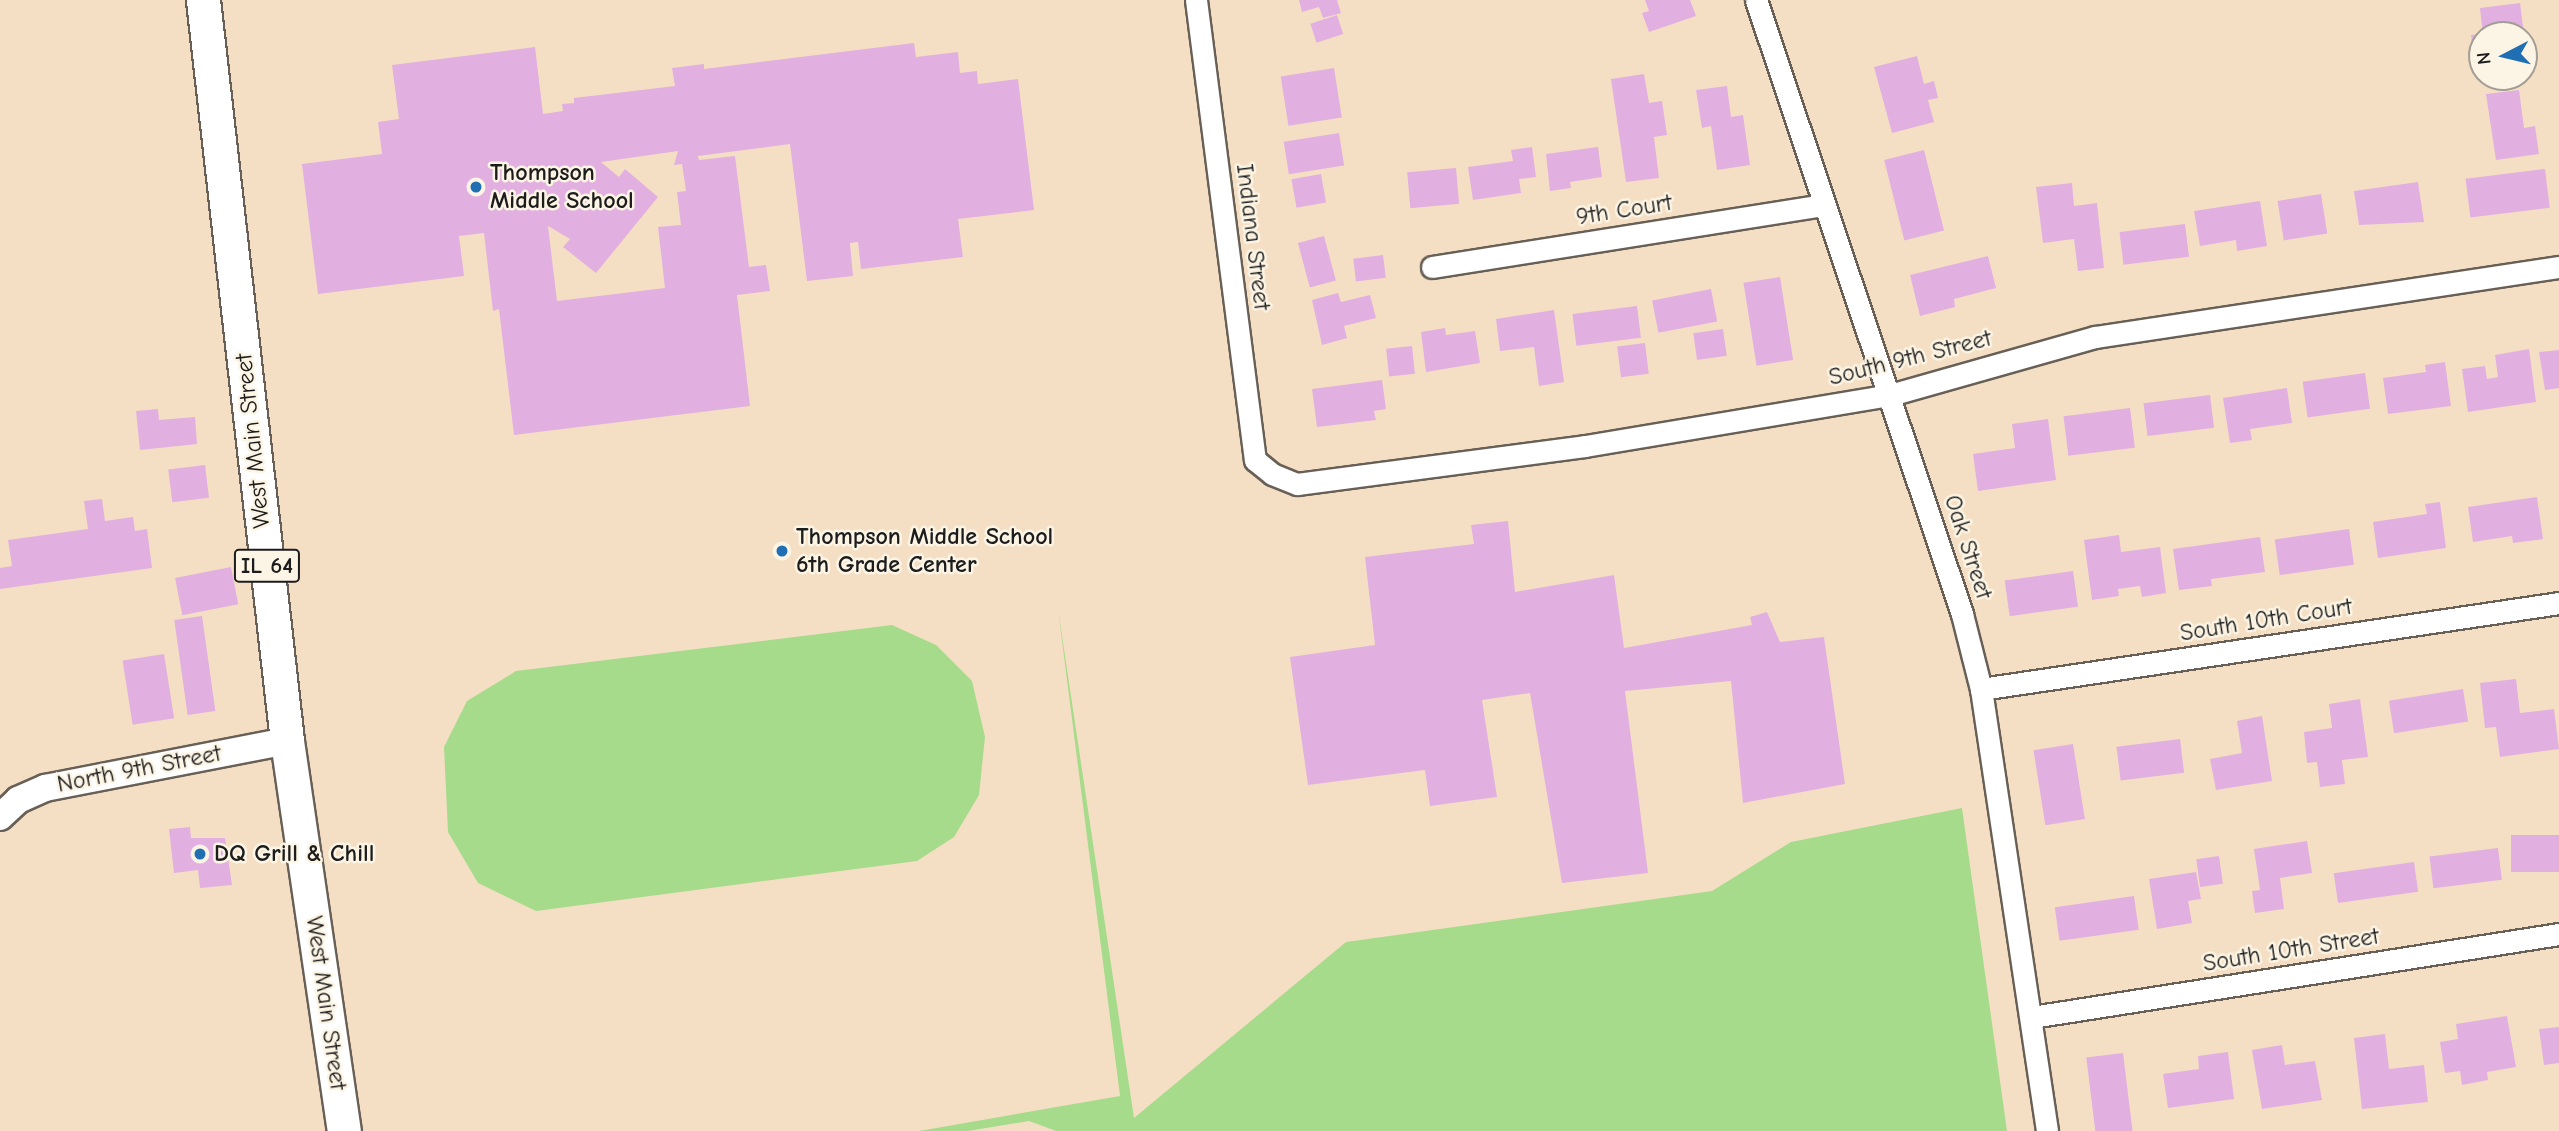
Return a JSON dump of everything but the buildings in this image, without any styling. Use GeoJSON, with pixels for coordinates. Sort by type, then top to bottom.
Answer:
{"type":"FeatureCollection","features":[{"type":"Feature","properties":{"kind":"main road","name":"West Main Street"},"geometry":{"type":"LineString","coordinates":[[203,0],[288,741],[344,1131]]}},
{"type":"Feature","properties":{"kind":"street","name":"Indiana Street"},"geometry":{"type":"LineString","coordinates":[[1196,0],[1255,460],[1272,474]]}},
{"type":"Feature","properties":{"kind":"street","name":"Oak Street"},"geometry":{"type":"LineString","coordinates":[[1756,0],[1962,614],[1981,689],[2047,1131]]}},
{"type":"Feature","properties":{"kind":"street","name":"9th Court"},"geometry":{"type":"LineString","coordinates":[[1432,267],[1824,205]]}},
{"type":"Feature","properties":{"kind":"street","name":"South 9th Street"},"geometry":{"type":"LineString","coordinates":[[1272,474],[1297,484],[1585,446],[1890,395],[2095,337],[2559,267]]}},
{"type":"Feature","properties":{"kind":"street","name":"South 10th Court"},"geometry":{"type":"LineString","coordinates":[[1981,689],[2559,603]]}},
{"type":"Feature","properties":{"kind":"street","name":"North 9th Street"},"geometry":{"type":"LineString","coordinates":[[0,817],[18,800],[45,788],[288,741]]}},
{"type":"Feature","properties":{"kind":"street","name":"South 10th Street"},"geometry":{"type":"LineString","coordinates":[[2032,1017],[2559,934]]}},
{"type":"Feature","properties":{"kind":"green space"},"geometry":{"type":"Polygon","coordinates":[[[1058,609],[1134,1118],[1346,942],[1712,891],[1791,842],[1962,808],[2007,1131],[1056,1131],[1029,1121],[968,1131],[919,1131],[1120,1096],[1058,609]]]}},
{"type":"Feature","properties":{"kind":"green space"},"geometry":{"type":"Polygon","coordinates":[[[892,625],[936,645],[972,681],[985,737],[979,795],[954,837],[917,861],[536,911],[478,883],[448,832],[444,747],[467,701],[516,671],[892,625]]]}},
{"type":"Feature","properties":{"kind":"place","name":"Thompson Middle School"},"geometry":{"type":"Point","coordinates":[476,187]}},
{"type":"Feature","properties":{"kind":"place","name":"Thompson Middle School 6th Grade Center"},"geometry":{"type":"Point","coordinates":[782,551]}},
{"type":"Feature","properties":{"kind":"place","name":"DQ Grill & Chill"},"geometry":{"type":"Point","coordinates":[200,854]}}]}
